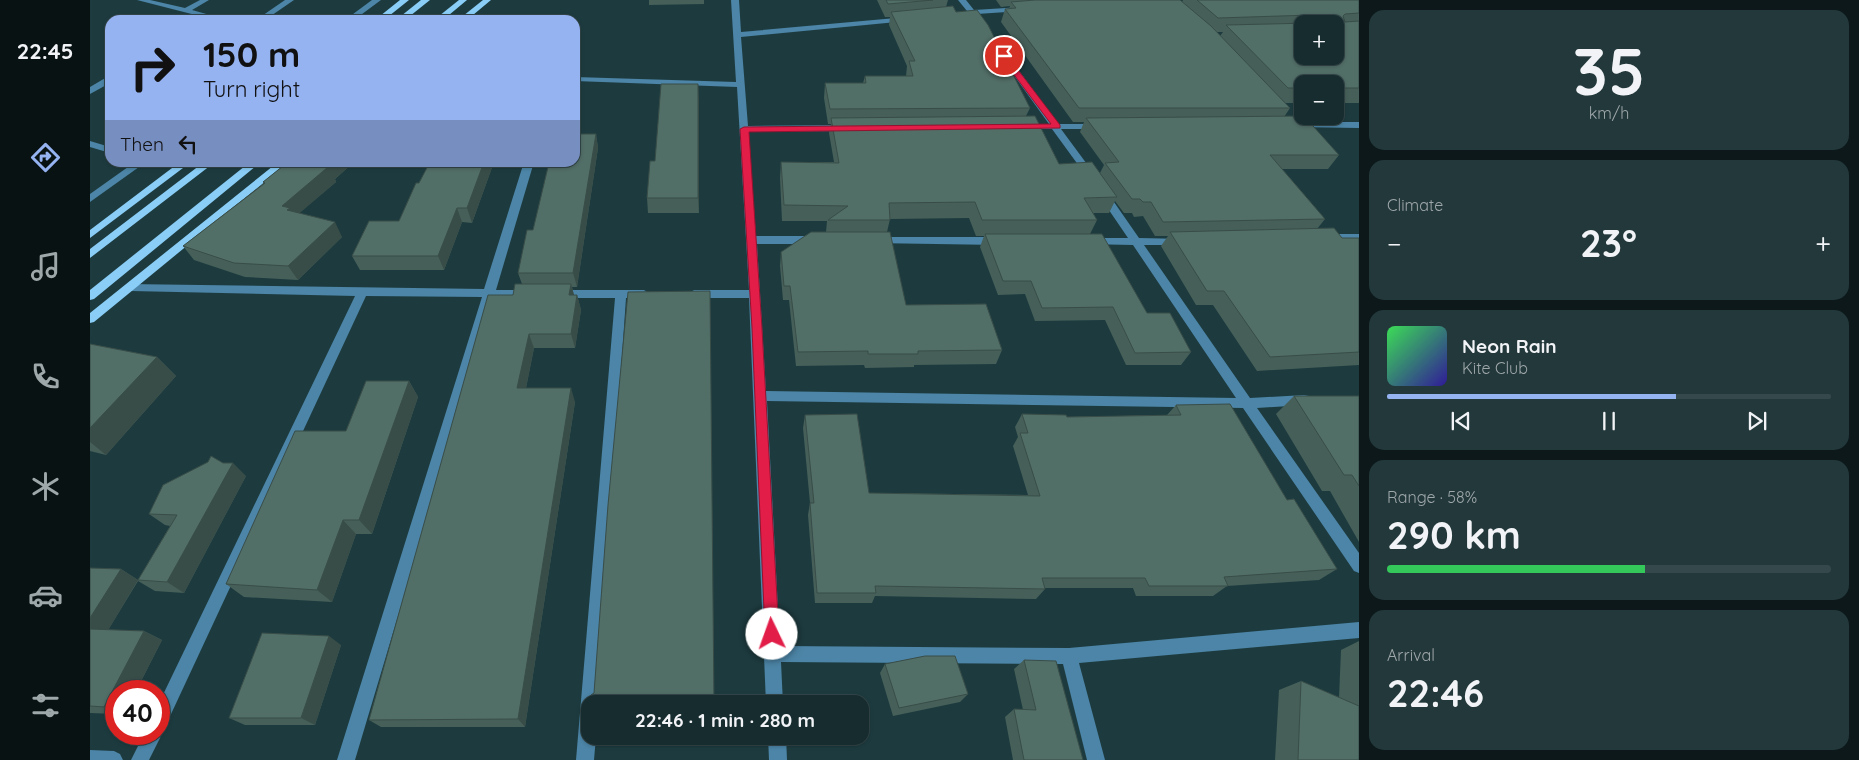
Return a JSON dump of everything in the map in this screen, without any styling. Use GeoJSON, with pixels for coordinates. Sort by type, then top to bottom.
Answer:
{"type":"FeatureCollection","features":[{"type":"Feature","properties":{"kind":"main road"},"geometry":{"type":"LineString","coordinates":[[386,15],[405,0]]}},
{"type":"Feature","properties":{"kind":"main road"},"geometry":{"type":"LineString","coordinates":[[406,15],[426,0]]}},
{"type":"Feature","properties":{"kind":"main road"},"geometry":{"type":"LineString","coordinates":[[444,15],[463,0]]}},
{"type":"Feature","properties":{"kind":"main road"},"geometry":{"type":"LineString","coordinates":[[468,15],[487,0]]}},
{"type":"Feature","properties":{"kind":"main road"},"geometry":{"type":"LineString","coordinates":[[90,235],[180,167]]}},
{"type":"Feature","properties":{"kind":"main road"},"geometry":{"type":"LineString","coordinates":[[90,254],[205,167]]}},
{"type":"Feature","properties":{"kind":"main road"},"geometry":{"type":"LineString","coordinates":[[90,296],[251,167]]}},
{"type":"Feature","properties":{"kind":"main road"},"geometry":{"type":"LineString","coordinates":[[90,319],[279,167]]}},
{"type":"Feature","properties":{"kind":"street"},"geometry":{"type":"LineString","coordinates":[[141,0],[204,15]]}},
{"type":"Feature","properties":{"kind":"street"},"geometry":{"type":"LineString","coordinates":[[187,10],[204,0]]}},
{"type":"Feature","properties":{"kind":"street"},"geometry":{"type":"LineString","coordinates":[[268,15],[290,0]]}},
{"type":"Feature","properties":{"kind":"street"},"geometry":{"type":"LineString","coordinates":[[356,15],[377,0]]}},
{"type":"Feature","properties":{"kind":"street"},"geometry":{"type":"LineString","coordinates":[[735,0],[752,240],[775,695]]}},
{"type":"Feature","properties":{"kind":"street"},"geometry":{"type":"LineString","coordinates":[[962,0],[967,13],[1057,127],[1359,566]]}},
{"type":"Feature","properties":{"kind":"street"},"geometry":{"type":"LineString","coordinates":[[967,13],[1029,8]]}},
{"type":"Feature","properties":{"kind":"street"},"geometry":{"type":"LineString","coordinates":[[738,35],[915,18]]}},
{"type":"Feature","properties":{"kind":"street"},"geometry":{"type":"LineString","coordinates":[[580,79],[742,85]]}},
{"type":"Feature","properties":{"kind":"street"},"geometry":{"type":"LineString","coordinates":[[90,91],[105,82]]}},
{"type":"Feature","properties":{"kind":"street"},"geometry":{"type":"LineString","coordinates":[[1287,123],[1359,125]]}},
{"type":"Feature","properties":{"kind":"street"},"geometry":{"type":"LineString","coordinates":[[1018,127],[1106,126]]}},
{"type":"Feature","properties":{"kind":"street"},"geometry":{"type":"LineString","coordinates":[[744,129],[862,128]]}},
{"type":"Feature","properties":{"kind":"street"},"geometry":{"type":"LineString","coordinates":[[90,144],[105,148]]}},
{"type":"Feature","properties":{"kind":"street"},"geometry":{"type":"LineString","coordinates":[[90,199],[135,167]]}},
{"type":"Feature","properties":{"kind":"street"},"geometry":{"type":"LineString","coordinates":[[346,760],[527,167]]}},
{"type":"Feature","properties":{"kind":"street"},"geometry":{"type":"LineString","coordinates":[[1310,238],[1359,237]]}},
{"type":"Feature","properties":{"kind":"street"},"geometry":{"type":"LineString","coordinates":[[752,240],[820,240]]}},
{"type":"Feature","properties":{"kind":"street"},"geometry":{"type":"LineString","coordinates":[[860,240],[1008,241]]}},
{"type":"Feature","properties":{"kind":"street"},"geometry":{"type":"LineString","coordinates":[[1077,242],[1194,240]]}},
{"type":"Feature","properties":{"kind":"street"},"geometry":{"type":"LineString","coordinates":[[131,287],[362,292],[659,294]]}},
{"type":"Feature","properties":{"kind":"street"},"geometry":{"type":"LineString","coordinates":[[170,698],[362,292]]}},
{"type":"Feature","properties":{"kind":"street"},"geometry":{"type":"LineString","coordinates":[[585,760],[621,294]]}},
{"type":"Feature","properties":{"kind":"street"},"geometry":{"type":"LineString","coordinates":[[678,294],[755,294]]}},
{"type":"Feature","properties":{"kind":"street"},"geometry":{"type":"LineString","coordinates":[[760,396],[1246,403],[1322,400]]}},
{"type":"Feature","properties":{"kind":"street"},"geometry":{"type":"LineString","coordinates":[[773,654],[1068,656],[1359,630]]}},
{"type":"Feature","properties":{"kind":"street"},"geometry":{"type":"LineString","coordinates":[[1068,656],[1096,760]]}},
{"type":"Feature","properties":{"kind":"street"},"geometry":{"type":"LineString","coordinates":[[140,760],[148,745]]}},
{"type":"Feature","properties":{"kind":"street"},"geometry":{"type":"LineString","coordinates":[[777,745],[778,760]]}},
{"type":"Feature","properties":{"kind":"street"},"geometry":{"type":"LineString","coordinates":[[90,759],[114,760]]}},
{"type":"Feature","properties":{"kind":"building"},"geometry":{"type":"Polygon","coordinates":[[[886,0],[933,0],[888,4],[886,0]]]}},
{"type":"Feature","properties":{"kind":"building"},"geometry":{"type":"Polygon","coordinates":[[[1035,0],[1180,0],[1211,26],[1290,108],[1079,108],[1005,9],[1016,8],[1011,2],[1035,0]]]}},
{"type":"Feature","properties":{"kind":"building"},"geometry":{"type":"Polygon","coordinates":[[[1197,0],[1359,0],[1359,13],[1218,18],[1197,0]]]}},
{"type":"Feature","properties":{"kind":"building"},"geometry":{"type":"Polygon","coordinates":[[[953,6],[956,12],[977,10],[988,25],[1030,108],[830,109],[825,83],[866,83],[865,76],[913,76],[909,61],[915,61],[891,12],[953,6]]]}},
{"type":"Feature","properties":{"kind":"building"},"geometry":{"type":"Polygon","coordinates":[[[1344,19],[1345,22],[1359,21],[1359,88],[1344,88],[1344,75],[1294,75],[1294,88],[1288,88],[1226,25],[1294,23],[1294,65],[1344,65],[1344,19]]]}},
{"type":"Feature","properties":{"kind":"building"},"geometry":{"type":"Polygon","coordinates":[[[661,84],[698,84],[698,198],[647,198],[650,161],[655,161],[661,84]]]}},
{"type":"Feature","properties":{"kind":"building"},"geometry":{"type":"Polygon","coordinates":[[[1035,116],[1059,164],[1092,162],[1117,197],[1084,198],[1097,220],[982,220],[975,202],[889,203],[890,220],[828,220],[848,206],[784,205],[781,162],[839,163],[831,118],[1035,116]]]}},
{"type":"Feature","properties":{"kind":"building"},"geometry":{"type":"Polygon","coordinates":[[[1294,116],[1294,125],[1312,125],[1339,155],[1270,155],[1325,219],[1163,222],[1151,202],[1132,199],[1105,163],[1119,162],[1086,118],[1294,116]]]}},
{"type":"Feature","properties":{"kind":"building"},"geometry":{"type":"Polygon","coordinates":[[[580,134],[596,134],[573,273],[518,273],[527,230],[533,230],[548,167],[580,167],[580,134]]]}},
{"type":"Feature","properties":{"kind":"building"},"geometry":{"type":"Polygon","coordinates":[[[282,167],[328,167],[282,206],[290,208],[287,210],[335,222],[288,266],[234,263],[183,246],[265,183],[263,182],[282,167]]]}},
{"type":"Feature","properties":{"kind":"building"},"geometry":{"type":"Polygon","coordinates":[[[427,167],[482,167],[467,208],[457,208],[438,256],[352,256],[369,221],[399,221],[416,183],[419,183],[427,167]]]}},
{"type":"Feature","properties":{"kind":"building"},"geometry":{"type":"Polygon","coordinates":[[[1334,228],[1342,238],[1359,238],[1359,352],[1270,357],[1224,291],[1207,291],[1170,232],[1334,228]]]}},
{"type":"Feature","properties":{"kind":"building"},"geometry":{"type":"Polygon","coordinates":[[[811,232],[890,232],[906,305],[986,304],[1002,350],[918,351],[918,354],[868,354],[868,351],[798,352],[790,286],[784,286],[781,252],[811,232]]]}},
{"type":"Feature","properties":{"kind":"building"},"geometry":{"type":"Polygon","coordinates":[[[985,234],[1102,234],[1147,313],[1170,313],[1191,352],[1135,353],[1113,307],[1042,308],[1031,281],[1003,281],[985,234]]]}},
{"type":"Feature","properties":{"kind":"building"},"geometry":{"type":"Polygon","coordinates":[[[515,284],[571,284],[569,295],[577,295],[571,334],[529,334],[517,388],[571,388],[518,719],[369,720],[488,295],[513,295],[515,284]]]}},
{"type":"Feature","properties":{"kind":"building"},"geometry":{"type":"Polygon","coordinates":[[[710,291],[714,695],[591,695],[594,693],[608,505],[628,292],[710,291]]]}},
{"type":"Feature","properties":{"kind":"building"},"geometry":{"type":"Polygon","coordinates":[[[90,344],[157,357],[90,428],[90,344]]]}},
{"type":"Feature","properties":{"kind":"building"},"geometry":{"type":"Polygon","coordinates":[[[366,381],[409,381],[359,520],[343,520],[317,590],[226,584],[295,431],[346,431],[366,381]]]}},
{"type":"Feature","properties":{"kind":"building"},"geometry":{"type":"Polygon","coordinates":[[[1294,396],[1359,396],[1359,486],[1352,475],[1344,475],[1294,396]]]}},
{"type":"Feature","properties":{"kind":"building"},"geometry":{"type":"Polygon","coordinates":[[[1230,404],[1287,500],[1294,499],[1337,569],[1224,577],[1228,586],[1149,586],[1145,578],[1042,578],[1045,589],[875,586],[876,593],[817,593],[810,503],[814,503],[805,415],[857,414],[869,493],[1040,496],[1020,433],[1028,433],[1022,414],[1066,415],[1067,417],[1181,415],[1176,405],[1230,404]]]}},
{"type":"Feature","properties":{"kind":"building"},"geometry":{"type":"Polygon","coordinates":[[[211,456],[223,463],[233,463],[167,582],[138,580],[177,515],[149,514],[163,485],[208,462],[211,456]]]}},
{"type":"Feature","properties":{"kind":"building"},"geometry":{"type":"Polygon","coordinates":[[[90,568],[121,569],[90,618],[90,568]]]}},
{"type":"Feature","properties":{"kind":"building"},"geometry":{"type":"Polygon","coordinates":[[[90,629],[144,631],[118,680],[105,680],[104,707],[90,706],[90,629]]]}},
{"type":"Feature","properties":{"kind":"building"},"geometry":{"type":"Polygon","coordinates":[[[262,633],[329,636],[301,718],[229,718],[262,633]]]}},
{"type":"Feature","properties":{"kind":"building"},"geometry":{"type":"Polygon","coordinates":[[[925,656],[955,656],[968,694],[899,708],[885,664],[925,656]]]}},
{"type":"Feature","properties":{"kind":"building"},"geometry":{"type":"Polygon","coordinates":[[[1024,660],[1056,661],[1083,760],[1024,760],[1014,709],[1036,710],[1024,660]]]}},
{"type":"Feature","properties":{"kind":"building"},"geometry":{"type":"Polygon","coordinates":[[[1301,681],[1359,706],[1359,760],[1298,760],[1301,681]]]}},
{"type":"Feature","properties":{"kind":"route"},"geometry":{"type":"LineString","coordinates":[[772,634],[757,328],[744,129],[1057,127],[1004,56]]}}]}
